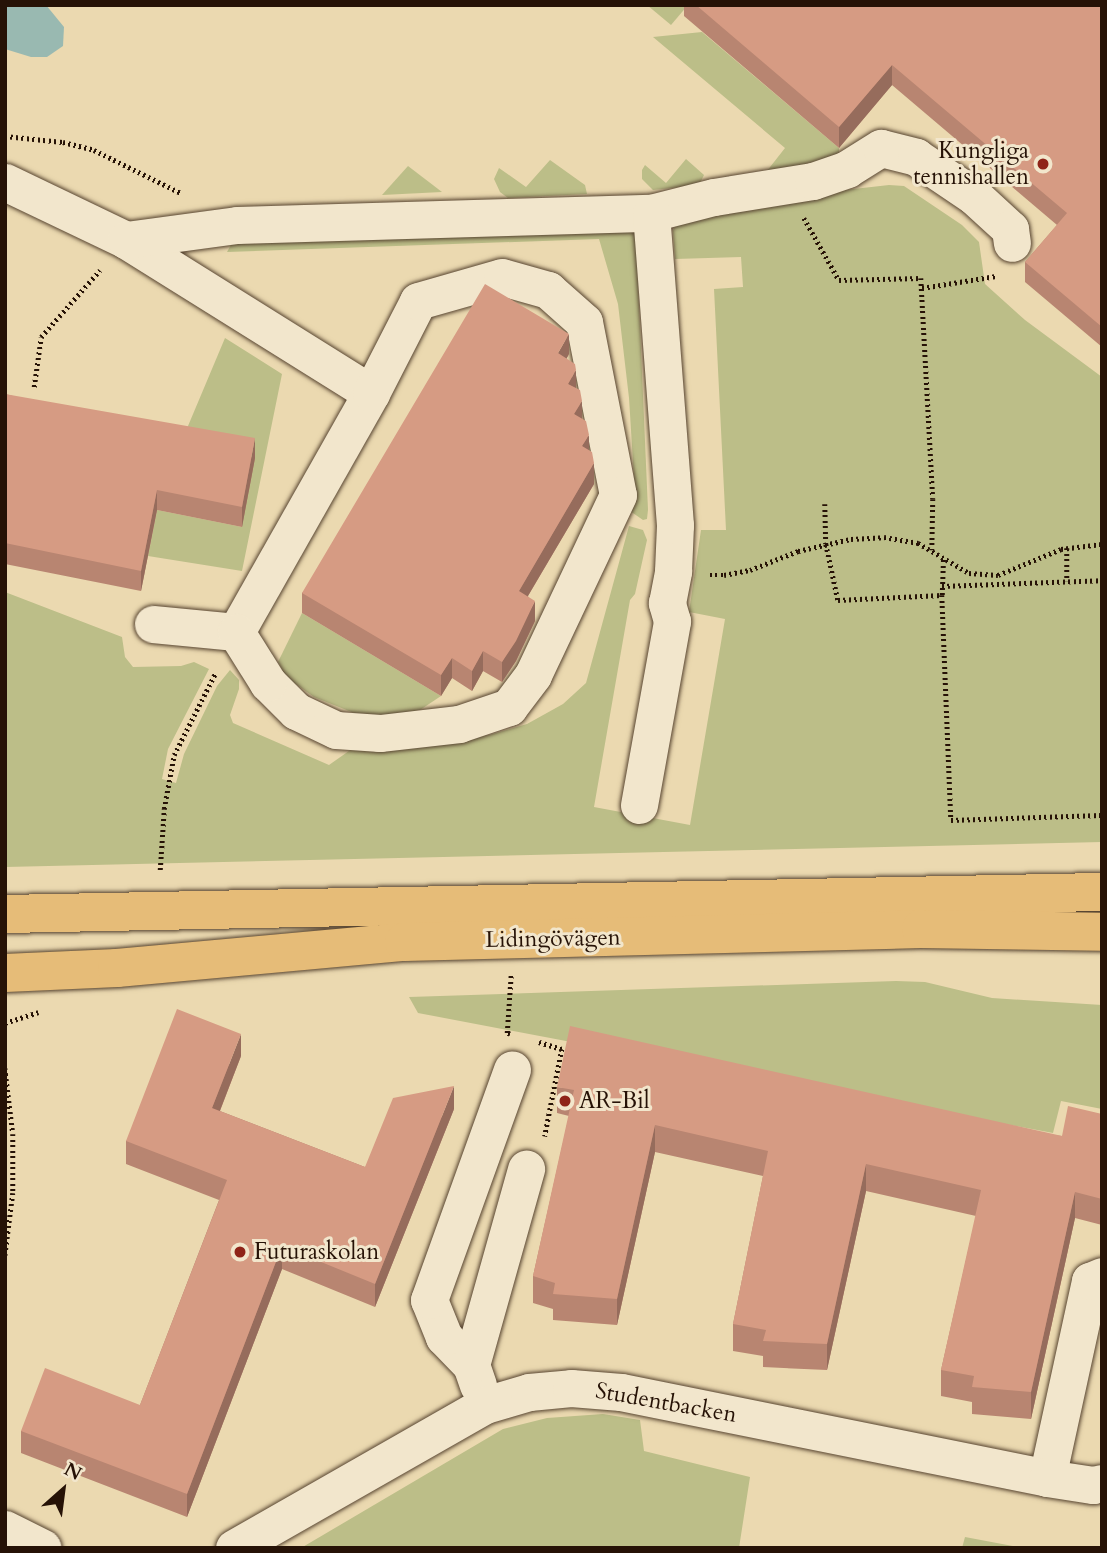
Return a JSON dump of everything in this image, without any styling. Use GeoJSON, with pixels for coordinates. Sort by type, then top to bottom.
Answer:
{"type":"FeatureCollection","features":[{"type":"Feature","properties":{"kind":"main road","name":"Lidingövägen"},"geometry":{"type":"LineString","coordinates":[[5,914],[313,910],[1102,891]]}},
{"type":"Feature","properties":{"kind":"main road","name":"Lidingövägen"},"geometry":{"type":"LineString","coordinates":[[5,973],[117,968],[404,942],[921,929],[1102,932]]}},
{"type":"Feature","properties":{"kind":"street"},"geometry":{"type":"LineString","coordinates":[[126,240],[237,225],[651,213],[714,197],[813,181],[847,169],[881,148],[916,157],[974,196],[1010,229],[1008,258]]}},
{"type":"Feature","properties":{"kind":"street"},"geometry":{"type":"LineString","coordinates":[[5,182],[126,240],[371,393]]}},
{"type":"Feature","properties":{"kind":"street"},"geometry":{"type":"LineString","coordinates":[[639,805],[672,621],[667,603],[673,572],[675,525],[651,213]]}},
{"type":"Feature","properties":{"kind":"street"},"geometry":{"type":"LineString","coordinates":[[502,277],[548,290],[584,322],[618,495],[533,676],[509,707],[459,724],[380,733],[336,730],[296,710],[268,683],[236,632],[371,393],[418,301],[502,277]]}},
{"type":"Feature","properties":{"kind":"street"},"geometry":{"type":"LineString","coordinates":[[153,624],[236,632]]}},
{"type":"Feature","properties":{"kind":"street"},"geometry":{"type":"LineString","coordinates":[[485,1405],[471,1364],[444,1337],[429,1300],[514,1053]]}},
{"type":"Feature","properties":{"kind":"street"},"geometry":{"type":"LineString","coordinates":[[471,1364],[526,1169]]}},
{"type":"Feature","properties":{"kind":"street"},"geometry":{"type":"LineString","coordinates":[[1047,1478],[1090,1281],[1102,1276]]}},
{"type":"Feature","properties":{"kind":"street","name":"Studentbacken"},"geometry":{"type":"LineString","coordinates":[[234,1548],[485,1405],[529,1392],[571,1388],[621,1392],[1047,1478],[1093,1485],[1102,1483]]}},
{"type":"Feature","properties":{"kind":"street"},"geometry":{"type":"LineString","coordinates":[[5,1529],[43,1548]]}},
{"type":"Feature","properties":{"kind":"path"},"geometry":{"type":"LineString","coordinates":[[5,135],[63,142],[94,150],[188,195]]}},
{"type":"Feature","properties":{"kind":"path"},"geometry":{"type":"LineString","coordinates":[[813,232],[839,280],[921,278],[933,499],[932,550]]}},
{"type":"Feature","properties":{"kind":"path"},"geometry":{"type":"LineString","coordinates":[[34,387],[41,337],[126,240]]}},
{"type":"Feature","properties":{"kind":"path"},"geometry":{"type":"LineString","coordinates":[[922,288],[978,281],[1008,258]]}},
{"type":"Feature","properties":{"kind":"path"},"geometry":{"type":"LineString","coordinates":[[825,504],[826,544],[838,600],[942,596]]}},
{"type":"Feature","properties":{"kind":"path"},"geometry":{"type":"LineString","coordinates":[[673,572],[724,575],[769,564],[799,551],[826,544],[884,537],[918,543],[970,573],[998,575],[1067,548],[1102,544]]}},
{"type":"Feature","properties":{"kind":"path"},"geometry":{"type":"LineString","coordinates":[[1067,548],[1067,581]]}},
{"type":"Feature","properties":{"kind":"path"},"geometry":{"type":"LineString","coordinates":[[943,559],[942,596],[951,820],[1102,815]]}},
{"type":"Feature","properties":{"kind":"path"},"geometry":{"type":"LineString","coordinates":[[942,586],[1102,580]]}},
{"type":"Feature","properties":{"kind":"path"},"geometry":{"type":"LineString","coordinates":[[160,870],[164,809],[174,755],[236,632]]}},
{"type":"Feature","properties":{"kind":"path"},"geometry":{"type":"LineString","coordinates":[[512,974],[507,1033],[514,1053]]}},
{"type":"Feature","properties":{"kind":"path"},"geometry":{"type":"LineString","coordinates":[[526,1169],[544,1140],[562,1049],[537,1042]]}},
{"type":"Feature","properties":{"kind":"path"},"geometry":{"type":"LineString","coordinates":[[5,1068],[13,1134],[13,1193],[5,1256]]}},
{"type":"Feature","properties":{"kind":"green space"},"geometry":{"type":"Polygon","coordinates":[[[647,5],[688,5],[671,25],[647,5]]]}},
{"type":"Feature","properties":{"kind":"green space"},"geometry":{"type":"Polygon","coordinates":[[[702,32],[839,148],[839,154],[826,170],[763,176],[785,148],[653,37],[702,32]]]}},
{"type":"Feature","properties":{"kind":"green space"},"geometry":{"type":"Polygon","coordinates":[[[686,159],[704,175],[699,185],[653,190],[642,179],[645,165],[666,183],[686,159]]]}},
{"type":"Feature","properties":{"kind":"green space"},"geometry":{"type":"Polygon","coordinates":[[[550,160],[585,185],[587,194],[508,198],[500,192],[494,179],[499,168],[526,187],[550,160]]]}},
{"type":"Feature","properties":{"kind":"green space"},"geometry":{"type":"Polygon","coordinates":[[[408,166],[442,192],[382,195],[408,166]]]}},
{"type":"Feature","properties":{"kind":"green space"},"geometry":{"type":"Polygon","coordinates":[[[889,185],[904,186],[962,225],[979,242],[985,284],[1025,320],[1102,377],[1102,842],[5,867],[5,592],[122,637],[125,657],[133,667],[181,666],[194,662],[209,669],[168,749],[162,779],[176,783],[184,754],[217,686],[230,670],[239,680],[239,689],[230,715],[233,723],[329,765],[356,746],[489,735],[527,724],[563,704],[586,683],[629,526],[643,530],[647,540],[635,594],[630,600],[594,807],[690,825],[725,619],[689,612],[701,530],[726,530],[714,289],[743,287],[741,257],[675,259],[673,231],[676,224],[766,199],[889,185]]]}},
{"type":"Feature","properties":{"kind":"green space"},"geometry":{"type":"Polygon","coordinates":[[[630,230],[634,232],[636,241],[639,304],[648,510],[647,519],[643,520],[630,511],[635,494],[629,398],[618,304],[599,239],[227,252],[232,243],[630,230]]]}},
{"type":"Feature","properties":{"kind":"green space"},"geometry":{"type":"Polygon","coordinates":[[[225,338],[282,374],[242,571],[148,556],[157,510],[242,527],[180,445],[225,338]]]}},
{"type":"Feature","properties":{"kind":"green space"},"geometry":{"type":"Polygon","coordinates":[[[302,613],[441,696],[420,710],[392,716],[354,713],[314,697],[286,677],[278,662],[302,613]]]}},
{"type":"Feature","properties":{"kind":"green space"},"geometry":{"type":"Polygon","coordinates":[[[925,982],[992,998],[1102,1005],[1102,1109],[1061,1101],[1053,1133],[418,1013],[409,997],[925,982]]]}},
{"type":"Feature","properties":{"kind":"green space"},"geometry":{"type":"Polygon","coordinates":[[[603,1414],[640,1420],[644,1451],[750,1477],[739,1548],[301,1548],[503,1429],[547,1418],[603,1414]]]}},
{"type":"Feature","properties":{"kind":"green space"},"geometry":{"type":"Polygon","coordinates":[[[965,1537],[1023,1548],[962,1548],[965,1537]]]}},
{"type":"Feature","properties":{"kind":"water"},"geometry":{"type":"Polygon","coordinates":[[[5,5],[46,5],[64,27],[63,46],[47,57],[31,57],[5,49],[5,5]]]}},
{"type":"Feature","properties":{"kind":"building","name":"Kungliga tennishallen"},"geometry":{"type":"Polygon","coordinates":[[[696,5],[1102,5],[1102,327],[1025,262],[1067,213],[892,65],[839,127],[696,5]]]}},
{"type":"Feature","properties":{"kind":"building"},"geometry":{"type":"Polygon","coordinates":[[[485,284],[569,334],[558,353],[575,364],[576,370],[568,384],[580,390],[582,401],[574,414],[586,421],[589,435],[582,446],[592,452],[594,463],[519,591],[535,601],[516,641],[502,662],[483,651],[472,671],[452,658],[441,675],[302,593],[485,284]]]}},
{"type":"Feature","properties":{"kind":"building"},"geometry":{"type":"Polygon","coordinates":[[[5,394],[255,438],[242,507],[157,490],[141,571],[5,543],[5,394]]]}},
{"type":"Feature","properties":{"kind":"building"},"geometry":{"type":"Polygon","coordinates":[[[177,1009],[241,1034],[212,1108],[365,1167],[393,1098],[454,1086],[375,1284],[282,1246],[187,1494],[21,1431],[45,1368],[140,1405],[227,1180],[126,1141],[177,1009]]]}},
{"type":"Feature","properties":{"kind":"building"},"geometry":{"type":"Polygon","coordinates":[[[570,1026],[1062,1136],[1068,1106],[1102,1114],[1102,1199],[1075,1192],[1031,1392],[972,1387],[974,1376],[941,1370],[981,1190],[866,1164],[827,1344],[763,1341],[766,1330],[733,1324],[768,1151],[655,1125],[617,1299],[553,1294],[555,1283],[533,1276],[574,1090],[557,1087],[570,1026]]]}},
{"type":"Feature","properties":{"kind":"place","name":"Kungliga tennishallen"},"geometry":{"type":"Point","coordinates":[1043,164]}},
{"type":"Feature","properties":{"kind":"place","name":"AR-Bil"},"geometry":{"type":"Point","coordinates":[565,1101]}},
{"type":"Feature","properties":{"kind":"place","name":"Futuraskolan"},"geometry":{"type":"Point","coordinates":[240,1252]}}]}
